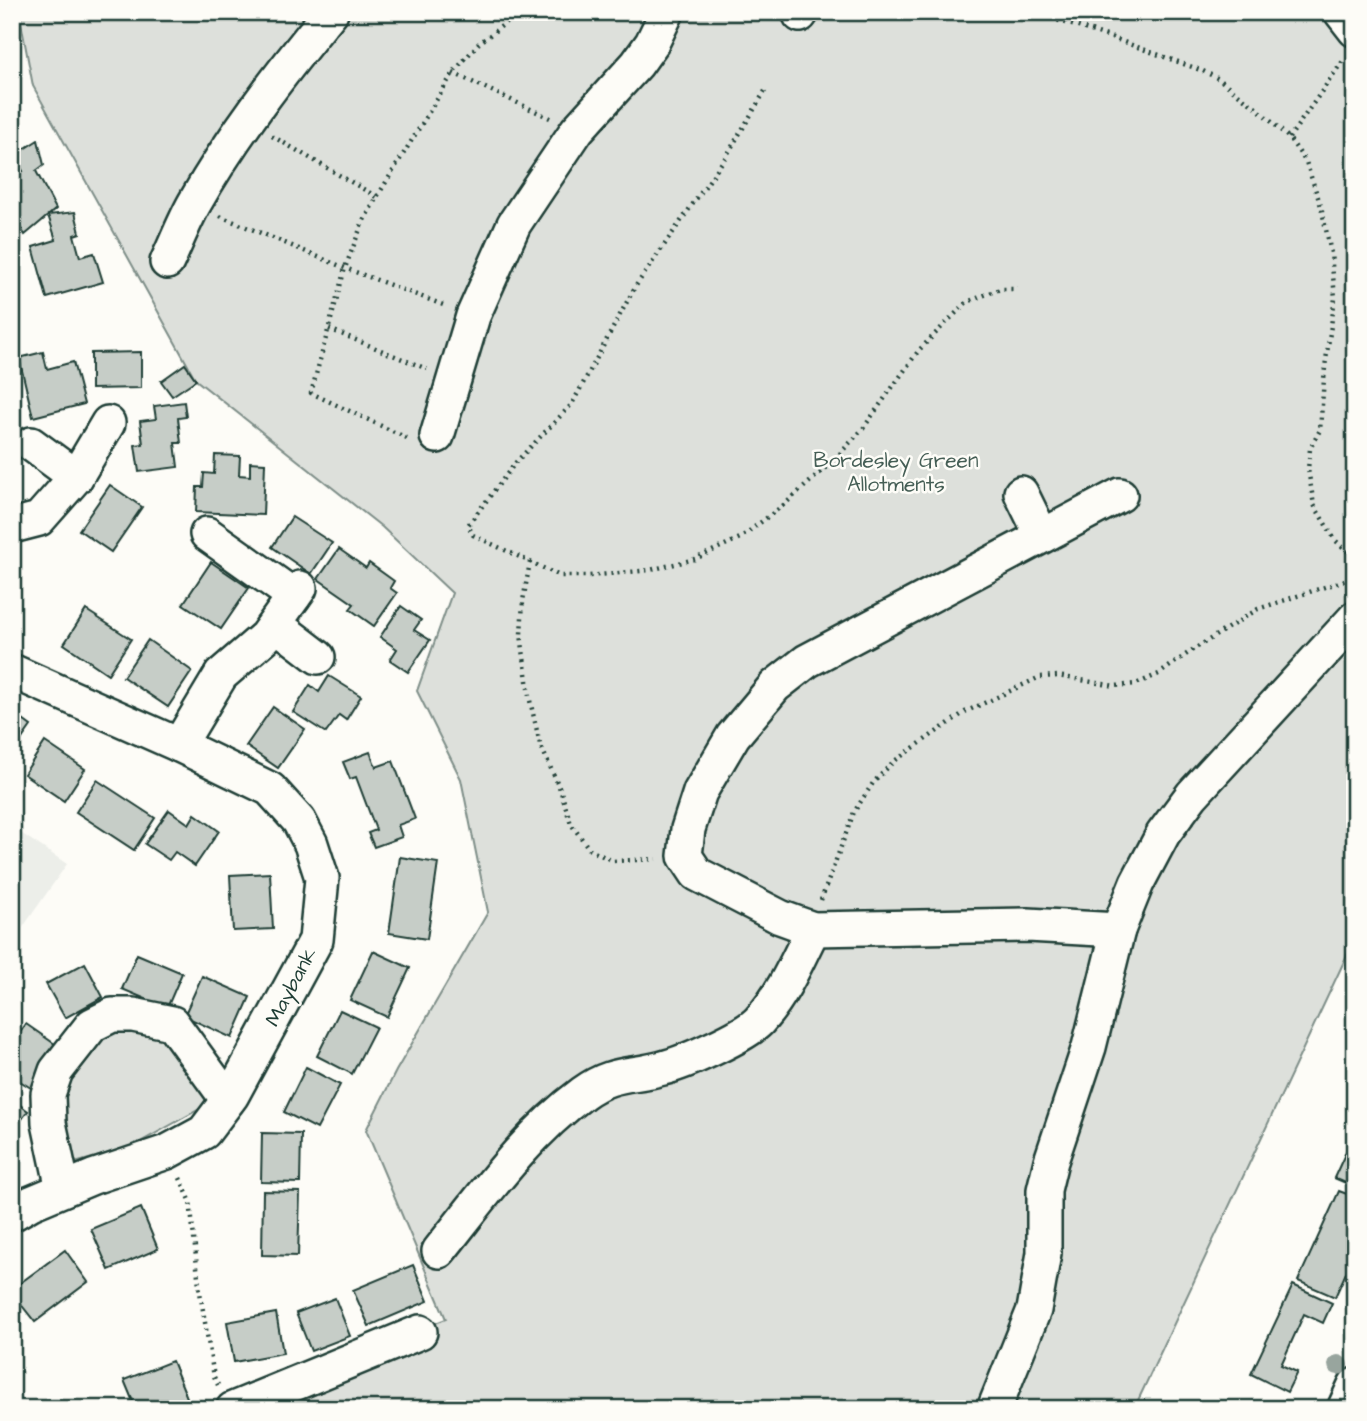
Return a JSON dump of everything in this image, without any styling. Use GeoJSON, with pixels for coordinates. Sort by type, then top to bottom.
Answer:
{"type":"FeatureCollection","features":[{"type":"Feature","properties":{"kind":"street"},"geometry":{"type":"LineString","coordinates":[[167,262],[183,200],[331,12]]}},
{"type":"Feature","properties":{"kind":"street"},"geometry":{"type":"LineString","coordinates":[[426,439],[454,380],[473,316],[514,224],[577,130],[652,43],[667,12]]}},
{"type":"Feature","properties":{"kind":"street"},"geometry":{"type":"LineString","coordinates":[[1341,12],[1351,42]]}},
{"type":"Feature","properties":{"kind":"street"},"geometry":{"type":"LineString","coordinates":[[12,526],[39,519],[76,477],[108,423]]}},
{"type":"Feature","properties":{"kind":"street"},"geometry":{"type":"LineString","coordinates":[[31,444],[76,477]]}},
{"type":"Feature","properties":{"kind":"street"},"geometry":{"type":"LineString","coordinates":[[1021,493],[1042,536]]}},
{"type":"Feature","properties":{"kind":"street"},"geometry":{"type":"LineString","coordinates":[[1118,930],[1028,925],[813,929],[780,917],[697,874],[685,856],[688,829],[700,792],[733,736],[775,686],[807,661],[1120,495]]}},
{"type":"Feature","properties":{"kind":"street"},"geometry":{"type":"LineString","coordinates":[[179,745],[221,675],[265,637],[297,592],[207,534]]}},
{"type":"Feature","properties":{"kind":"street"},"geometry":{"type":"LineString","coordinates":[[994,1409],[1034,1310],[1044,1253],[1044,1190],[1089,1047],[1118,930],[1137,883],[1163,834],[1192,795],[1355,618]]}},
{"type":"Feature","properties":{"kind":"street"},"geometry":{"type":"LineString","coordinates":[[275,624],[318,657]]}},
{"type":"Feature","properties":{"kind":"street","name":"Maybank"},"geometry":{"type":"LineString","coordinates":[[12,671],[179,745],[270,789],[299,821],[322,878],[317,940],[228,1100],[204,1132],[167,1152],[63,1189],[12,1214]]}},
{"type":"Feature","properties":{"kind":"street"},"geometry":{"type":"LineString","coordinates":[[439,1251],[524,1147],[584,1092],[617,1075],[663,1068],[708,1051],[757,1023],[781,992],[813,929]]}},
{"type":"Feature","properties":{"kind":"street"},"geometry":{"type":"LineString","coordinates":[[63,1189],[49,1123],[48,1094],[56,1071],[92,1025],[112,1015],[133,1015],[172,1023],[228,1100]]}},
{"type":"Feature","properties":{"kind":"street"},"geometry":{"type":"LineString","coordinates":[[226,1398],[313,1374],[420,1332]]}},
{"type":"Feature","properties":{"kind":"street"},"geometry":{"type":"LineString","coordinates":[[1344,1409],[1355,1385]]}},
{"type":"Feature","properties":{"kind":"path"},"geometry":{"type":"LineString","coordinates":[[426,439],[311,393],[345,268],[362,224],[453,73],[478,44],[520,12]]}},
{"type":"Feature","properties":{"kind":"path"},"geometry":{"type":"LineString","coordinates":[[1031,12],[1110,37],[1219,79],[1289,138],[1306,162],[1321,206],[1331,253],[1335,298],[1320,430],[1310,449],[1308,469],[1314,505],[1335,540],[1355,558]]}},
{"type":"Feature","properties":{"kind":"path"},"geometry":{"type":"LineString","coordinates":[[1289,138],[1351,42]]}},
{"type":"Feature","properties":{"kind":"path"},"geometry":{"type":"LineString","coordinates":[[453,73],[577,130]]}},
{"type":"Feature","properties":{"kind":"path"},"geometry":{"type":"LineString","coordinates":[[765,91],[727,155],[635,287],[572,404],[516,462],[468,525],[473,535],[560,576],[650,570],[695,559],[740,538],[786,503],[830,464],[862,430],[919,350],[967,302],[1000,289],[1018,289]]}},
{"type":"Feature","properties":{"kind":"path"},"geometry":{"type":"LineString","coordinates":[[247,121],[377,197]]}},
{"type":"Feature","properties":{"kind":"path"},"geometry":{"type":"LineString","coordinates":[[183,200],[345,268],[473,316]]}},
{"type":"Feature","properties":{"kind":"path"},"geometry":{"type":"LineString","coordinates":[[330,329],[454,380]]}},
{"type":"Feature","properties":{"kind":"path"},"geometry":{"type":"LineString","coordinates":[[530,562],[523,601],[521,634],[529,696],[540,744],[561,789],[571,824],[590,850],[613,861],[685,856]]}},
{"type":"Feature","properties":{"kind":"path"},"geometry":{"type":"LineString","coordinates":[[813,929],[830,873],[854,812],[873,783],[893,762],[965,712],[1040,677],[1058,676],[1115,686],[1136,684],[1159,674],[1258,609],[1355,577]]}},
{"type":"Feature","properties":{"kind":"path"},"geometry":{"type":"LineString","coordinates":[[167,1152],[190,1200],[199,1286],[214,1377],[226,1398]]}},
{"type":"Feature","properties":{"kind":"shaded area"},"geometry":{"type":"Polygon","coordinates":[[[12,827],[67,864],[12,943],[12,827]]]}},
{"type":"Feature","properties":{"kind":"green space","name":"Bordesley Green Allotments"},"geometry":{"type":"Polygon","coordinates":[[[19,12],[1355,12],[1355,938],[1134,1409],[279,1409],[332,1363],[446,1319],[366,1130],[396,1071],[488,912],[461,779],[417,691],[452,593],[382,527],[196,380],[33,86],[19,12]]]}},
{"type":"Feature","properties":{"kind":"green space"},"geometry":{"type":"Polygon","coordinates":[[[156,1022],[213,1096],[203,1107],[131,1147],[68,1165],[62,1073],[88,1038],[156,1022]]]}},
{"type":"Feature","properties":{"kind":"building"},"geometry":{"type":"Polygon","coordinates":[[[12,128],[23,150],[12,156],[12,128]]]}},
{"type":"Feature","properties":{"kind":"building"},"geometry":{"type":"Polygon","coordinates":[[[38,140],[44,165],[36,171],[56,209],[25,235],[12,214],[12,176],[23,171],[13,156],[38,140]]]}},
{"type":"Feature","properties":{"kind":"building"},"geometry":{"type":"Polygon","coordinates":[[[75,212],[80,233],[74,235],[80,257],[94,253],[103,282],[47,298],[33,247],[56,240],[48,215],[75,212]]]}},
{"type":"Feature","properties":{"kind":"building"},"geometry":{"type":"Polygon","coordinates":[[[43,352],[47,369],[73,362],[84,404],[33,417],[19,358],[43,352]]]}},
{"type":"Feature","properties":{"kind":"building"},"geometry":{"type":"Polygon","coordinates":[[[141,352],[141,388],[91,389],[91,353],[141,352]]]}},
{"type":"Feature","properties":{"kind":"building"},"geometry":{"type":"Polygon","coordinates":[[[185,364],[196,380],[172,396],[161,381],[185,364]]]}},
{"type":"Feature","properties":{"kind":"building"},"geometry":{"type":"Polygon","coordinates":[[[184,402],[186,417],[178,418],[181,443],[175,443],[178,467],[139,472],[135,445],[143,444],[140,421],[156,419],[154,406],[184,402]]]}},
{"type":"Feature","properties":{"kind":"building"},"geometry":{"type":"Polygon","coordinates":[[[215,455],[240,456],[239,475],[250,476],[250,462],[265,463],[263,515],[196,512],[197,487],[203,487],[204,473],[214,474],[215,455]]]}},
{"type":"Feature","properties":{"kind":"building"},"geometry":{"type":"Polygon","coordinates":[[[110,485],[142,507],[111,552],[79,530],[110,485]]]}},
{"type":"Feature","properties":{"kind":"building"},"geometry":{"type":"Polygon","coordinates":[[[292,517],[332,543],[311,574],[272,547],[292,517]]]}},
{"type":"Feature","properties":{"kind":"building"},"geometry":{"type":"Polygon","coordinates":[[[339,549],[366,568],[369,563],[394,581],[390,588],[397,593],[374,626],[350,609],[354,604],[318,579],[339,549]]]}},
{"type":"Feature","properties":{"kind":"building"},"geometry":{"type":"Polygon","coordinates":[[[211,562],[249,588],[221,629],[183,604],[211,562]]]}},
{"type":"Feature","properties":{"kind":"building"},"geometry":{"type":"Polygon","coordinates":[[[401,606],[421,620],[414,630],[430,640],[408,672],[390,660],[397,649],[380,637],[401,606]]]}},
{"type":"Feature","properties":{"kind":"building"},"geometry":{"type":"Polygon","coordinates":[[[86,610],[131,639],[108,674],[64,644],[86,610]]]}},
{"type":"Feature","properties":{"kind":"building"},"geometry":{"type":"Polygon","coordinates":[[[148,640],[192,671],[168,707],[123,677],[148,640]]]}},
{"type":"Feature","properties":{"kind":"building"},"geometry":{"type":"Polygon","coordinates":[[[329,676],[361,696],[346,720],[339,715],[326,733],[293,712],[310,685],[319,692],[329,676]]]}},
{"type":"Feature","properties":{"kind":"building"},"geometry":{"type":"Polygon","coordinates":[[[273,707],[305,729],[278,768],[246,746],[273,707]]]}},
{"type":"Feature","properties":{"kind":"building"},"geometry":{"type":"Polygon","coordinates":[[[12,712],[31,726],[12,753],[12,712]]]}},
{"type":"Feature","properties":{"kind":"building"},"geometry":{"type":"Polygon","coordinates":[[[45,742],[85,769],[64,801],[24,774],[45,742]]]}},
{"type":"Feature","properties":{"kind":"building"},"geometry":{"type":"Polygon","coordinates":[[[370,752],[376,767],[393,761],[415,819],[398,825],[402,837],[374,847],[368,833],[376,830],[356,777],[350,779],[343,762],[370,752]]]}},
{"type":"Feature","properties":{"kind":"building"},"geometry":{"type":"Polygon","coordinates":[[[97,780],[155,818],[134,850],[76,812],[97,780]]]}},
{"type":"Feature","properties":{"kind":"building"},"geometry":{"type":"Polygon","coordinates":[[[169,810],[189,824],[195,814],[219,831],[195,866],[175,852],[169,860],[145,844],[169,810]]]}},
{"type":"Feature","properties":{"kind":"building"},"geometry":{"type":"Polygon","coordinates":[[[400,857],[438,863],[427,939],[389,933],[400,857]]]}},
{"type":"Feature","properties":{"kind":"building"},"geometry":{"type":"Polygon","coordinates":[[[270,873],[273,929],[233,931],[230,875],[270,873]]]}},
{"type":"Feature","properties":{"kind":"building"},"geometry":{"type":"Polygon","coordinates":[[[373,951],[410,968],[387,1017],[350,1000],[373,951]]]}},
{"type":"Feature","properties":{"kind":"building"},"geometry":{"type":"Polygon","coordinates":[[[137,954],[182,973],[167,1008],[122,989],[137,954]]]}},
{"type":"Feature","properties":{"kind":"building"},"geometry":{"type":"Polygon","coordinates":[[[85,963],[103,997],[65,1018],[46,984],[85,963]]]}},
{"type":"Feature","properties":{"kind":"building"},"geometry":{"type":"Polygon","coordinates":[[[202,976],[250,997],[232,1038],[184,1016],[202,976]]]}},
{"type":"Feature","properties":{"kind":"building"},"geometry":{"type":"Polygon","coordinates":[[[340,1010],[376,1027],[352,1074],[317,1056],[340,1010]]]}},
{"type":"Feature","properties":{"kind":"building"},"geometry":{"type":"Polygon","coordinates":[[[26,1024],[62,1049],[34,1090],[12,1076],[12,1044],[26,1024]]]}},
{"type":"Feature","properties":{"kind":"building"},"geometry":{"type":"Polygon","coordinates":[[[306,1067],[340,1085],[317,1129],[284,1112],[306,1067]]]}},
{"type":"Feature","properties":{"kind":"building"},"geometry":{"type":"Polygon","coordinates":[[[12,1099],[28,1111],[12,1132],[12,1099]]]}},
{"type":"Feature","properties":{"kind":"building"},"geometry":{"type":"Polygon","coordinates":[[[1355,1132],[1355,1187],[1334,1178],[1355,1132]]]}},
{"type":"Feature","properties":{"kind":"building"},"geometry":{"type":"Polygon","coordinates":[[[262,1133],[301,1134],[300,1183],[261,1182],[262,1133]]]}},
{"type":"Feature","properties":{"kind":"building"},"geometry":{"type":"Polygon","coordinates":[[[263,1191],[300,1192],[298,1256],[262,1255],[263,1191]]]}},
{"type":"Feature","properties":{"kind":"building"},"geometry":{"type":"Polygon","coordinates":[[[1339,1191],[1355,1197],[1355,1253],[1335,1297],[1298,1281],[1339,1191]]]}},
{"type":"Feature","properties":{"kind":"building"},"geometry":{"type":"Polygon","coordinates":[[[141,1208],[158,1249],[109,1270],[91,1229],[141,1208]]]}},
{"type":"Feature","properties":{"kind":"building"},"geometry":{"type":"Polygon","coordinates":[[[65,1250],[88,1282],[35,1322],[12,1293],[12,1289],[65,1250]]]}},
{"type":"Feature","properties":{"kind":"building"},"geometry":{"type":"Polygon","coordinates":[[[413,1265],[428,1301],[369,1326],[353,1290],[413,1265]]]}},
{"type":"Feature","properties":{"kind":"building"},"geometry":{"type":"Polygon","coordinates":[[[1293,1285],[1332,1303],[1323,1323],[1304,1314],[1281,1365],[1297,1372],[1287,1392],[1251,1374],[1293,1285]]]}},
{"type":"Feature","properties":{"kind":"building"},"geometry":{"type":"Polygon","coordinates":[[[335,1298],[350,1336],[311,1351],[296,1313],[335,1298]]]}},
{"type":"Feature","properties":{"kind":"building"},"geometry":{"type":"Polygon","coordinates":[[[276,1313],[283,1353],[234,1362],[227,1322],[276,1313]]]}},
{"type":"Feature","properties":{"kind":"building"},"geometry":{"type":"Polygon","coordinates":[[[172,1361],[188,1400],[166,1409],[136,1409],[124,1380],[172,1361]]]}}]}
